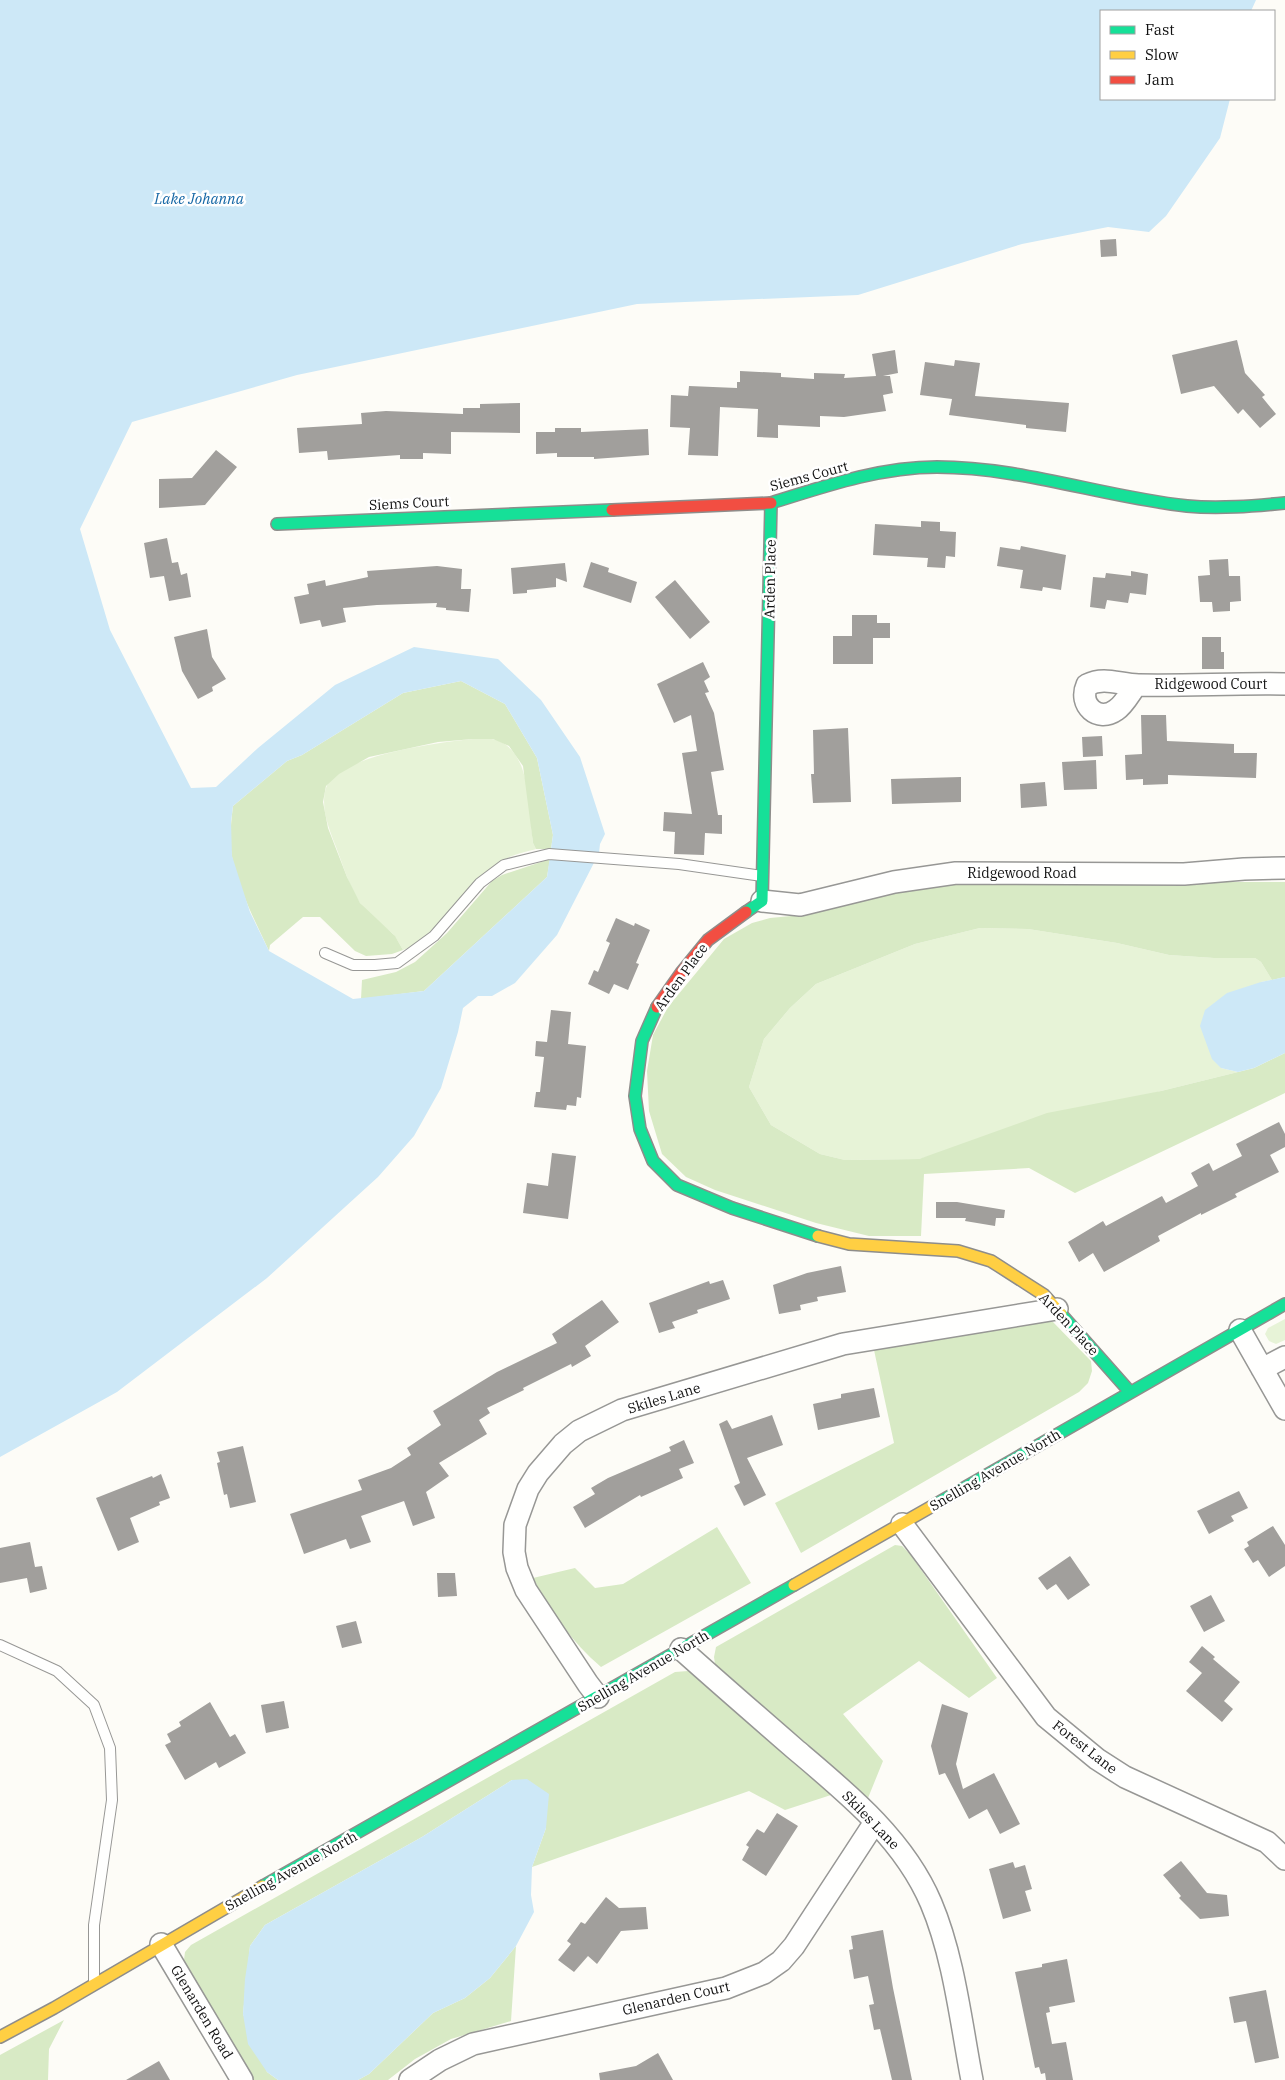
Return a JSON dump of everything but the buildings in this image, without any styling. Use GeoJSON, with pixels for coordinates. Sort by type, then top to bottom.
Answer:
{"type":"FeatureCollection","features":[{"type":"Feature","properties":{"kind":"street","name":"Siems Court"},"geometry":{"type":"LineString","coordinates":[[276,524],[772,503],[808,491],[889,470],[937,467],[1001,472],[1188,506],[1224,508],[1285,503]]}},
{"type":"Feature","properties":{"kind":"street","name":"Arden Place"},"geometry":{"type":"LineString","coordinates":[[772,503],[762,902],[708,940],[658,1005],[642,1041],[635,1096],[640,1130],[652,1161],[677,1185],[732,1208],[795,1230],[849,1244],[958,1251],[991,1261],[1036,1290],[1057,1309],[1130,1392]]}},
{"type":"Feature","properties":{"kind":"street","name":"Ridgewood Court"},"geometry":{"type":"LineString","coordinates":[[1136,685],[1285,684]]}},
{"type":"Feature","properties":{"kind":"street","name":"Ridgewood Road"},"geometry":{"type":"LineString","coordinates":[[762,902],[800,905],[894,882],[956,873],[1184,874],[1285,868]]}},
{"type":"Feature","properties":{"kind":"street","name":"Snelling Avenue North"},"geometry":{"type":"LineString","coordinates":[[0,2037],[54,2008],[161,1944],[902,1524],[1285,1304]]}},
{"type":"Feature","properties":{"kind":"street","name":"Skiles Lane"},"geometry":{"type":"LineString","coordinates":[[598,1697],[526,1590],[516,1568],[514,1552],[515,1526],[528,1489],[538,1473],[563,1444],[592,1424],[622,1410],[844,1344],[1057,1309]]}},
{"type":"Feature","properties":{"kind":"street"},"geometry":{"type":"LineString","coordinates":[[1240,1330],[1285,1409]]}},
{"type":"Feature","properties":{"kind":"street"},"geometry":{"type":"LineString","coordinates":[[1262,1369],[1285,1356]]}},
{"type":"Feature","properties":{"kind":"street","name":"Forest Lane"},"geometry":{"type":"LineString","coordinates":[[902,1524],[1046,1717],[1070,1738],[1097,1759],[1125,1777],[1266,1842],[1285,1859]]}},
{"type":"Feature","properties":{"kind":"street","name":"Skiles Lane"},"geometry":{"type":"LineString","coordinates":[[681,1649],[835,1783],[891,1838],[913,1868],[931,1902],[944,1937],[972,2080]]}},
{"type":"Feature","properties":{"kind":"street","name":"Glenarden Court"},"geometry":{"type":"LineString","coordinates":[[410,2080],[440,2060],[473,2044],[726,1988],[764,1973],[781,1961],[800,1940],[875,1822]]}},
{"type":"Feature","properties":{"kind":"street","name":"Glenarden Road"},"geometry":{"type":"LineString","coordinates":[[161,1944],[242,2080]]}},
{"type":"Feature","properties":{"kind":"lane"},"geometry":{"type":"LineString","coordinates":[[325,953],[353,965],[397,963],[434,936],[480,883],[504,865],[548,854],[679,864],[762,876]]}},
{"type":"Feature","properties":{"kind":"lane"},"geometry":{"type":"LineString","coordinates":[[0,1645],[57,1671],[94,1705],[110,1748],[112,1800],[94,1925],[94,1983]]}},
{"type":"Feature","properties":{"kind":"green space"},"geometry":{"type":"Polygon","coordinates":[[[461,681],[505,704],[537,758],[553,835],[551,849],[536,849],[533,843],[523,766],[509,746],[493,739],[473,739],[438,742],[369,757],[339,774],[326,786],[323,802],[328,828],[347,877],[360,903],[395,936],[403,950],[392,954],[366,956],[355,951],[320,917],[303,917],[270,945],[269,951],[248,905],[232,857],[231,825],[233,806],[287,761],[302,755],[403,693],[461,681]]]}},
{"type":"Feature","properties":{"kind":"green space"},"geometry":{"type":"Polygon","coordinates":[[[473,739],[492,739],[505,744],[515,754],[526,782],[533,843],[536,849],[515,855],[503,861],[491,871],[443,924],[417,944],[403,950],[393,934],[360,903],[353,890],[326,818],[324,795],[326,788],[334,777],[349,767],[369,759],[416,747],[473,739]]]}},
{"type":"Feature","properties":{"kind":"green space"},"geometry":{"type":"Polygon","coordinates":[[[550,859],[547,877],[424,991],[361,999],[362,980],[396,972],[415,962],[447,933],[492,881],[502,875],[550,859]]]}},
{"type":"Feature","properties":{"kind":"green space"},"geometry":{"type":"Polygon","coordinates":[[[971,882],[1285,882],[1285,977],[1272,980],[1261,962],[1255,958],[1169,955],[1117,943],[1028,929],[980,928],[915,944],[816,984],[790,1008],[764,1039],[749,1087],[771,1125],[820,1154],[845,1160],[919,1159],[1047,1113],[1161,1091],[1254,1068],[1285,1053],[1285,1093],[1075,1193],[1029,1168],[924,1174],[921,1236],[869,1236],[816,1223],[715,1190],[686,1177],[662,1154],[649,1111],[647,1071],[653,1035],[668,1007],[724,939],[752,923],[770,918],[812,914],[873,896],[935,885],[971,882]]]}},
{"type":"Feature","properties":{"kind":"green space"},"geometry":{"type":"Polygon","coordinates":[[[980,928],[1028,929],[1117,943],[1169,955],[1255,958],[1261,962],[1272,980],[1261,982],[1221,1068],[1238,1072],[1161,1091],[919,1159],[845,1160],[820,1154],[771,1125],[749,1087],[764,1039],[790,1008],[816,984],[915,944],[980,928]]]}},
{"type":"Feature","properties":{"kind":"green space"},"geometry":{"type":"Polygon","coordinates":[[[1285,1319],[1285,1340],[1276,1344],[1269,1341],[1265,1334],[1268,1328],[1285,1319]]]}},
{"type":"Feature","properties":{"kind":"green space"},"geometry":{"type":"Polygon","coordinates":[[[1044,1320],[1053,1322],[1091,1361],[1092,1371],[1088,1383],[1079,1392],[801,1553],[775,1503],[894,1443],[874,1350],[1044,1320]]]}},
{"type":"Feature","properties":{"kind":"green space"},"geometry":{"type":"Polygon","coordinates":[[[717,1527],[751,1583],[601,1667],[563,1626],[533,1578],[575,1568],[595,1588],[623,1584],[717,1527]]]}},
{"type":"Feature","properties":{"kind":"green space"},"geometry":{"type":"Polygon","coordinates":[[[895,1545],[902,1546],[910,1554],[997,1678],[969,1698],[919,1661],[843,1714],[883,1761],[868,1798],[715,1664],[714,1657],[716,1647],[895,1545]]]}},
{"type":"Feature","properties":{"kind":"green space"},"geometry":{"type":"Polygon","coordinates":[[[688,1671],[696,1675],[831,1795],[785,1810],[749,1791],[532,1867],[546,1828],[512,1780],[422,1837],[265,1925],[250,1946],[243,2014],[267,2072],[278,2080],[253,2080],[251,2078],[184,1960],[185,1952],[191,1945],[675,1672],[688,1671]]]}},
{"type":"Feature","properties":{"kind":"green space"},"geometry":{"type":"Polygon","coordinates":[[[516,1946],[511,2021],[451,2039],[415,2059],[388,2080],[358,2080],[369,2074],[433,2013],[465,1998],[490,1978],[516,1946]]]}},
{"type":"Feature","properties":{"kind":"green space"},"geometry":{"type":"Polygon","coordinates":[[[64,2020],[49,2049],[48,2080],[0,2080],[0,2055],[64,2020]]]}},
{"type":"Feature","properties":{"kind":"water","name":"Lake Johanna"},"geometry":{"type":"Polygon","coordinates":[[[0,0],[1256,0],[1251,10],[1100,10],[1100,100],[1230,100],[1220,138],[1166,216],[1149,232],[1108,227],[1022,244],[858,295],[637,304],[297,375],[132,422],[80,529],[110,630],[191,788],[216,787],[258,748],[335,685],[414,647],[498,659],[541,700],[580,757],[605,834],[600,844],[599,853],[557,935],[515,983],[492,996],[478,996],[463,1008],[458,1032],[441,1088],[414,1136],[378,1177],[267,1278],[117,1392],[0,1457],[0,0]],[[461,681],[403,693],[302,755],[287,761],[233,806],[231,822],[232,856],[250,912],[269,951],[353,999],[424,991],[547,877],[553,835],[537,758],[505,704],[461,681]]]}},
{"type":"Feature","properties":{"kind":"water"},"geometry":{"type":"Polygon","coordinates":[[[1285,977],[1285,1053],[1254,1068],[1238,1072],[1221,1068],[1212,1059],[1200,1026],[1205,1010],[1227,993],[1261,982],[1285,977]]]}},
{"type":"Feature","properties":{"kind":"water"},"geometry":{"type":"Polygon","coordinates":[[[527,1779],[549,1794],[546,1828],[532,1867],[531,1895],[534,1912],[516,1946],[490,1978],[465,1998],[433,2013],[369,2074],[358,2080],[278,2080],[267,2072],[248,2044],[243,2014],[245,1979],[250,1946],[265,1925],[422,1837],[512,1780],[527,1779]]]}},
{"type":"Feature","properties":{"kind":"traffic: fast"},"geometry":{"type":"LineString","coordinates":[[771,503],[832,484],[874,474],[895,470],[937,467],[969,468],[1000,472],[1156,502],[1187,506],[1224,507],[1285,503]]}},
{"type":"Feature","properties":{"kind":"traffic: fast"},"geometry":{"type":"LineString","coordinates":[[746,912],[762,901],[771,503]]}},
{"type":"Feature","properties":{"kind":"traffic: fast"},"geometry":{"type":"LineString","coordinates":[[277,524],[612,510]]}},
{"type":"Feature","properties":{"kind":"traffic: fast"},"geometry":{"type":"LineString","coordinates":[[657,1007],[642,1041],[635,1096],[640,1129],[653,1161],[677,1185],[732,1208],[818,1236]]}},
{"type":"Feature","properties":{"kind":"traffic: fast"},"geometry":{"type":"LineString","coordinates":[[936,1504],[1285,1304]]}},
{"type":"Feature","properties":{"kind":"traffic: fast"},"geometry":{"type":"LineString","coordinates":[[1061,1314],[1130,1392]]}},
{"type":"Feature","properties":{"kind":"traffic: fast"},"geometry":{"type":"LineString","coordinates":[[263,1886],[794,1585]]}},
{"type":"Feature","properties":{"kind":"traffic: slow"},"geometry":{"type":"LineString","coordinates":[[818,1236],[849,1244],[958,1251],[991,1261],[1044,1295],[1061,1314]]}},
{"type":"Feature","properties":{"kind":"traffic: slow"},"geometry":{"type":"LineString","coordinates":[[794,1585],[936,1504]]}},
{"type":"Feature","properties":{"kind":"traffic: slow"},"geometry":{"type":"LineString","coordinates":[[0,2037],[54,2008],[263,1886]]}},
{"type":"Feature","properties":{"kind":"traffic: jam"},"geometry":{"type":"LineString","coordinates":[[612,510],[771,503]]}},
{"type":"Feature","properties":{"kind":"traffic: jam"},"geometry":{"type":"LineString","coordinates":[[657,1007],[708,940],[746,912]]}}]}
